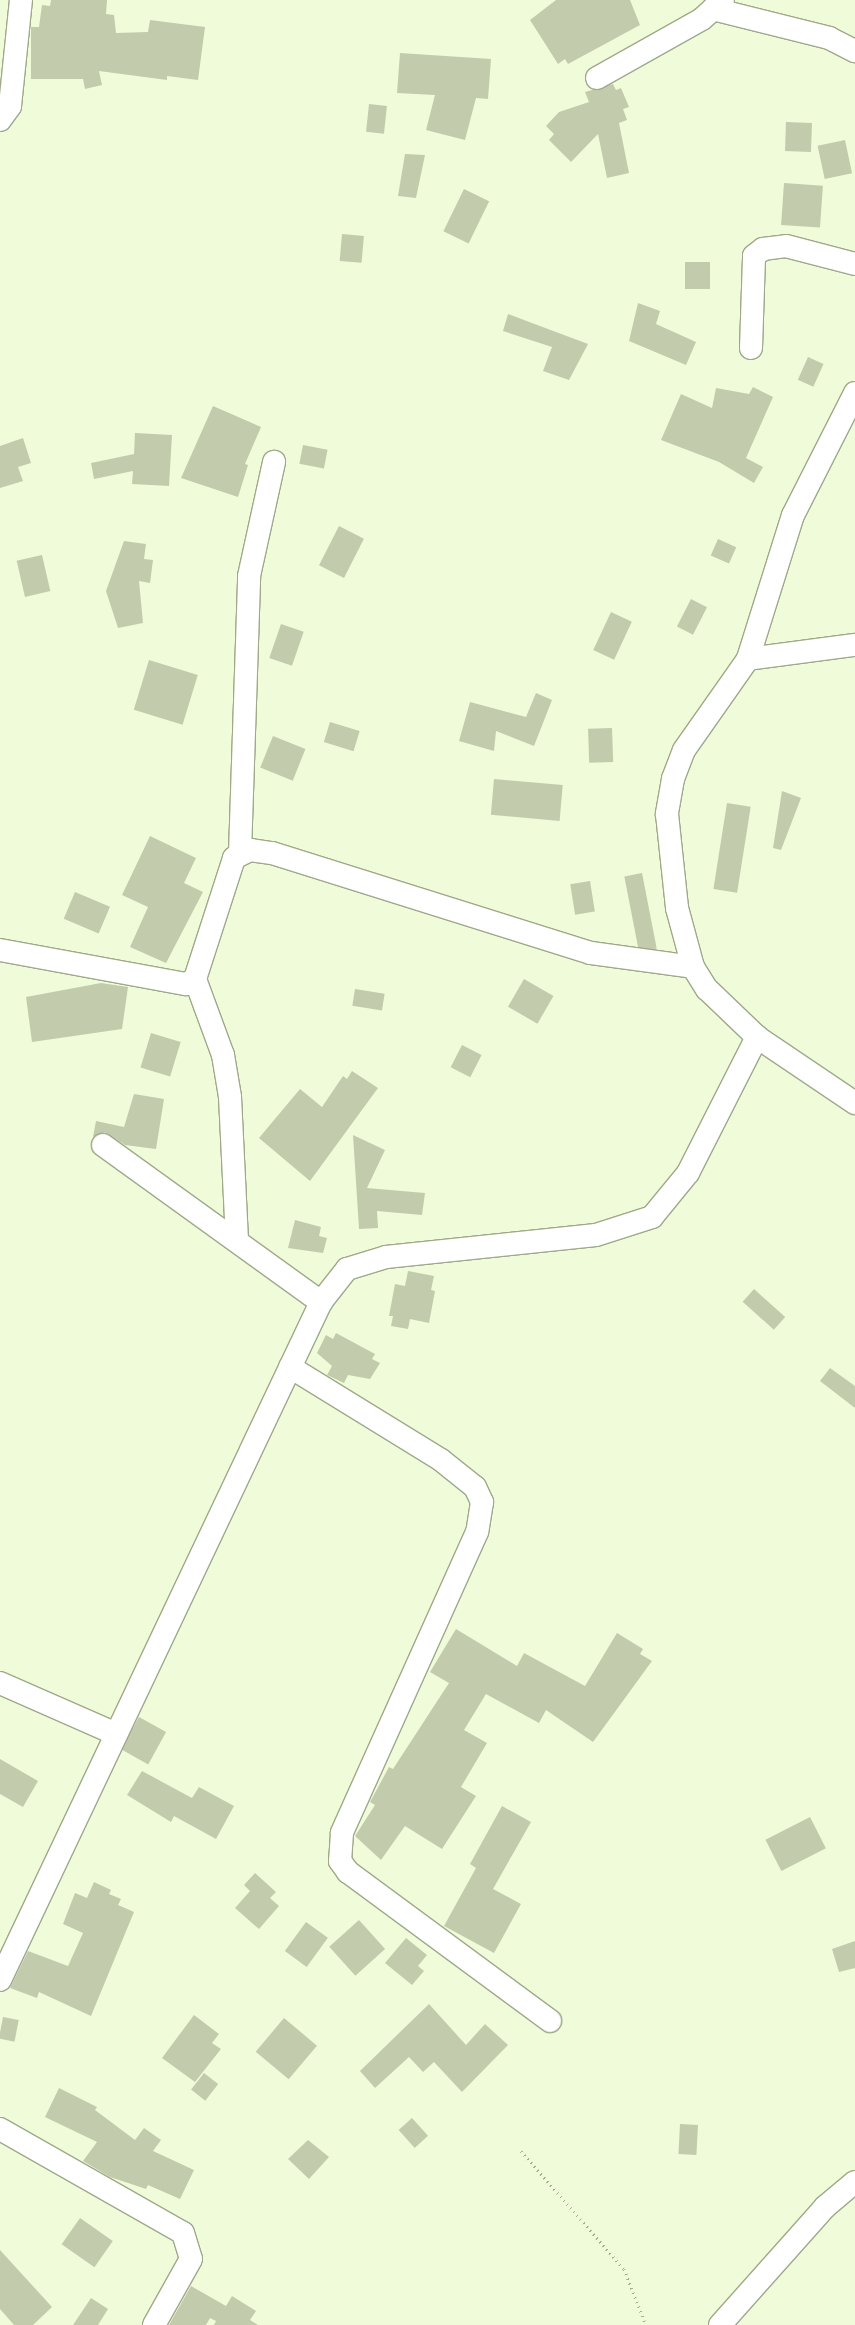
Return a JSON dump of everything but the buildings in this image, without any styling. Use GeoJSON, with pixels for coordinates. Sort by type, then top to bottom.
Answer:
{"type":"FeatureCollection","features":[{"type":"Feature","properties":{"kind":"street"},"geometry":{"type":"LineString","coordinates":[[0,120],[10,106],[21,0]]}},
{"type":"Feature","properties":{"kind":"street"},"geometry":{"type":"LineString","coordinates":[[596,78],[718,5],[829,38],[855,51]]}},
{"type":"Feature","properties":{"kind":"street"},"geometry":{"type":"LineString","coordinates":[[751,348],[754,256],[763,249],[786,246],[855,264]]}},
{"type":"Feature","properties":{"kind":"street"},"geometry":{"type":"LineString","coordinates":[[855,392],[793,515],[748,659],[699,725],[673,778],[668,845],[677,908],[692,967],[707,990],[757,1037],[855,1104]]}},
{"type":"Feature","properties":{"kind":"street"},"geometry":{"type":"LineString","coordinates":[[237,1241],[230,1097],[223,1055],[195,978],[230,870],[240,853],[249,576],[274,462]]}},
{"type":"Feature","properties":{"kind":"street"},"geometry":{"type":"LineString","coordinates":[[748,659],[855,645]]}},
{"type":"Feature","properties":{"kind":"street"},"geometry":{"type":"LineString","coordinates":[[240,853],[272,852],[590,954],[692,967]]}},
{"type":"Feature","properties":{"kind":"street"},"geometry":{"type":"LineString","coordinates":[[0,950],[176,986],[195,978]]}},
{"type":"Feature","properties":{"kind":"street"},"geometry":{"type":"LineString","coordinates":[[0,1980],[114,1733],[169,1629],[321,1302],[347,1269],[364,1261],[596,1235],[652,1217],[688,1173],[757,1037]]}},
{"type":"Feature","properties":{"kind":"street"},"geometry":{"type":"LineString","coordinates":[[103,1145],[321,1302]]}},
{"type":"Feature","properties":{"kind":"street"},"geometry":{"type":"LineString","coordinates":[[290,1367],[441,1460],[475,1487],[482,1502],[477,1532],[342,1833],[340,1861],[348,1872],[550,2022]]}},
{"type":"Feature","properties":{"kind":"street"},"geometry":{"type":"LineString","coordinates":[[0,1683],[114,1733]]}},
{"type":"Feature","properties":{"kind":"street"},"geometry":{"type":"LineString","coordinates":[[0,2129],[183,2233],[191,2259],[154,2325]]}},
{"type":"Feature","properties":{"kind":"street"},"geometry":{"type":"LineString","coordinates":[[720,2325],[825,2207],[855,2182]]}},
{"type":"Feature","properties":{"kind":"path"},"geometry":{"type":"LineString","coordinates":[[521,2151],[624,2268],[646,2325]]}}]}
